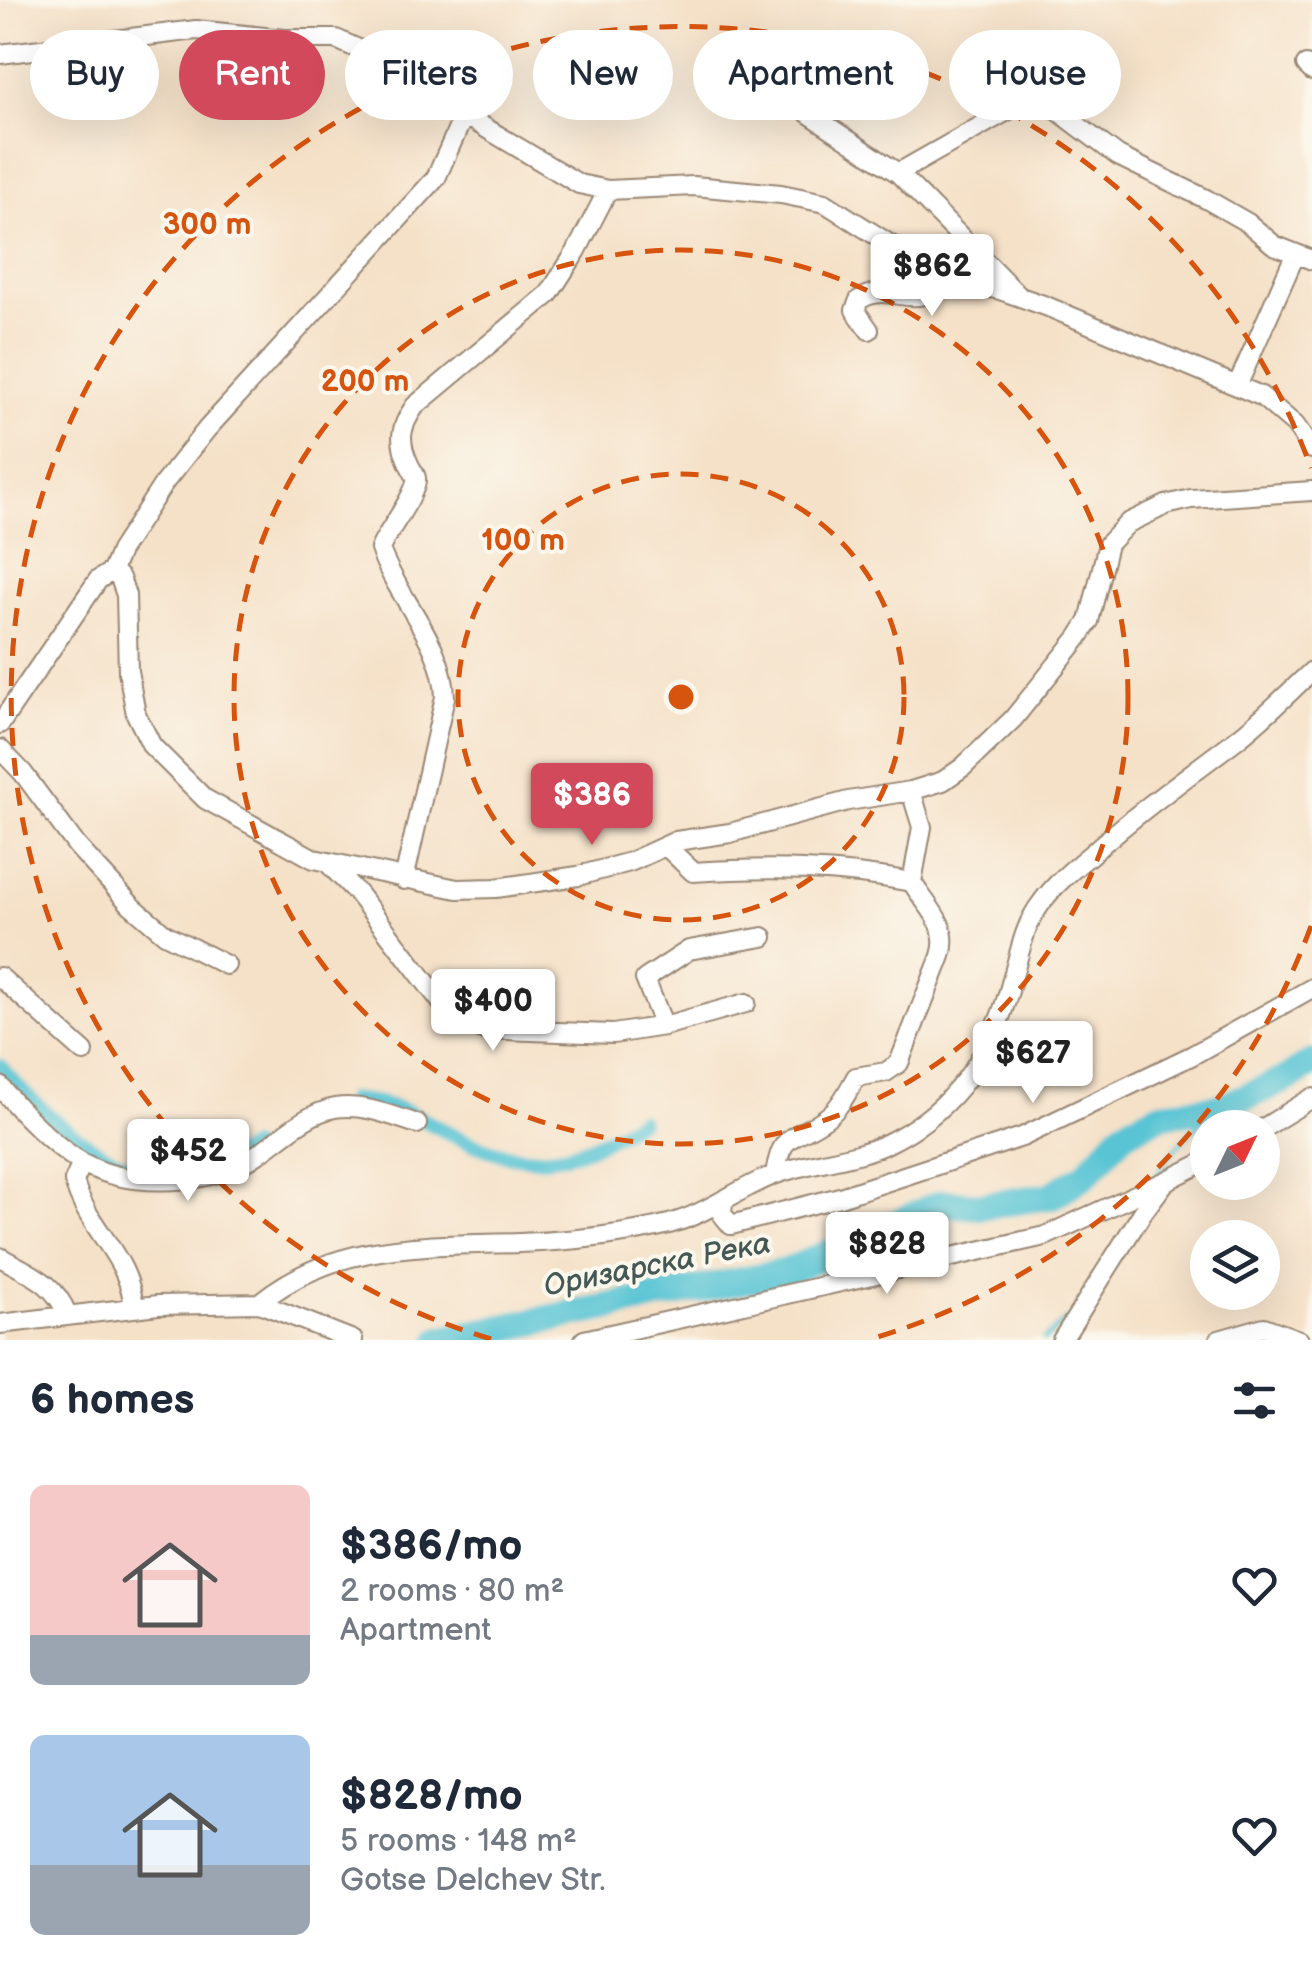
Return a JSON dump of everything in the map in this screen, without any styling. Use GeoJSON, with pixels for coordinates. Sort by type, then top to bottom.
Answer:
{"type":"FeatureCollection","features":[{"type":"Feature","properties":{"kind":"street"},"geometry":{"type":"LineString","coordinates":[[0,54],[196,30],[285,39],[336,39],[345,43]]}},
{"type":"Feature","properties":{"kind":"street"},"geometry":{"type":"LineString","coordinates":[[898,173],[1030,98],[1041,98],[1118,156],[1206,199],[1303,258],[1238,384]]}},
{"type":"Feature","properties":{"kind":"street"},"geometry":{"type":"LineString","coordinates":[[0,724],[98,580],[112,571],[120,551],[164,483],[207,429],[436,178],[462,120]]}},
{"type":"Feature","properties":{"kind":"street"},"geometry":{"type":"LineString","coordinates":[[472,120],[578,184],[608,190],[694,186],[826,202],[945,279],[1018,296],[1238,384],[1279,410],[1312,448]]}},
{"type":"Feature","properties":{"kind":"street"},"geometry":{"type":"LineString","coordinates":[[818,120],[898,173],[1018,296]]}},
{"type":"Feature","properties":{"kind":"street"},"geometry":{"type":"LineString","coordinates":[[404,880],[443,718],[445,684],[432,650],[389,576],[380,549],[388,529],[412,496],[416,478],[400,443],[402,423],[426,396],[549,294],[608,190]]}},
{"type":"Feature","properties":{"kind":"street"},"geometry":{"type":"LineString","coordinates":[[870,330],[854,310],[858,300],[874,292],[914,298],[928,296],[945,279]]}},
{"type":"Feature","properties":{"kind":"street"},"geometry":{"type":"LineString","coordinates":[[112,571],[120,578],[126,595],[128,672],[136,714],[152,746],[206,800],[299,853],[326,862],[457,889],[540,884],[630,862],[676,841],[730,833],[943,781],[964,767],[1012,719],[1088,621],[1108,544],[1128,523],[1148,512],[1191,499],[1312,491]]}},
{"type":"Feature","properties":{"kind":"street"},"geometry":{"type":"LineString","coordinates":[[259,1302],[280,1285],[366,1253],[422,1244],[555,1241],[672,1224],[774,1174],[885,1144],[918,1125],[952,1096],[983,1058],[999,1025],[1022,941],[1032,918],[1052,890],[1122,826],[1238,738],[1312,671]]}},
{"type":"Feature","properties":{"kind":"street"},"geometry":{"type":"LineString","coordinates":[[0,749],[23,773],[77,846],[132,905],[165,934],[226,966]]}},
{"type":"Feature","properties":{"kind":"street"},"geometry":{"type":"LineString","coordinates":[[774,1174],[779,1150],[788,1140],[830,1115],[856,1077],[886,1072],[899,1063],[945,944],[941,924],[912,882],[922,827],[911,791]]}},
{"type":"Feature","properties":{"kind":"street"},"geometry":{"type":"LineString","coordinates":[[666,846],[693,872],[795,867],[912,882]]}},
{"type":"Feature","properties":{"kind":"street"},"geometry":{"type":"LineString","coordinates":[[326,862],[358,894],[445,1007],[480,1029],[612,1034],[664,1026],[746,1003]]}},
{"type":"Feature","properties":{"kind":"street"},"geometry":{"type":"LineString","coordinates":[[664,1026],[646,979],[689,950],[763,936]]}},
{"type":"Feature","properties":{"kind":"street"},"geometry":{"type":"LineString","coordinates":[[0,977],[84,1052]]}},
{"type":"Feature","properties":{"kind":"street"},"geometry":{"type":"LineString","coordinates":[[723,1200],[722,1214],[731,1225],[840,1198],[1022,1137],[1191,1056],[1312,988]]}},
{"type":"Feature","properties":{"kind":"street"},"geometry":{"type":"LineString","coordinates":[[0,1086],[82,1163],[102,1172],[175,1182],[236,1167],[303,1123],[336,1108],[365,1108],[417,1124]]}},
{"type":"Feature","properties":{"kind":"street"},"geometry":{"type":"LineString","coordinates":[[1280,1118],[1312,1098]]}},
{"type":"Feature","properties":{"kind":"street"},"geometry":{"type":"LineString","coordinates":[[82,1163],[74,1181],[80,1202],[124,1266],[134,1308]]}},
{"type":"Feature","properties":{"kind":"street"},"geometry":{"type":"LineString","coordinates":[[584,1340],[1045,1236],[1190,1169]]}},
{"type":"Feature","properties":{"kind":"street"},"geometry":{"type":"LineString","coordinates":[[1062,1340],[1166,1181]]}},
{"type":"Feature","properties":{"kind":"street"},"geometry":{"type":"LineString","coordinates":[[0,1257],[46,1282],[68,1316]]}},
{"type":"Feature","properties":{"kind":"street"},"geometry":{"type":"LineString","coordinates":[[0,1324],[197,1302],[259,1302],[352,1340]]}},
{"type":"Feature","properties":{"kind":"street"},"geometry":{"type":"LineString","coordinates":[[1218,1340],[1264,1327],[1298,1340]]}},
{"type":"Feature","properties":{"kind":"waterway","name":"Оризарска Река"},"geometry":{"type":"LineString","coordinates":[[441,1340],[786,1272],[942,1203],[981,1206],[1051,1196],[1085,1175],[1124,1132],[1162,1114],[1222,1107],[1287,1079],[1312,1063]]}},
{"type":"Feature","properties":{"kind":"waterway"},"geometry":{"type":"LineString","coordinates":[[0,1066],[65,1129],[127,1165],[157,1171],[185,1169],[251,1148]]}},
{"type":"Feature","properties":{"kind":"waterway"},"geometry":{"type":"LineString","coordinates":[[351,1100],[398,1109],[491,1151],[535,1158],[576,1152],[640,1120]]}},
{"type":"Feature","properties":{"kind":"waterway"},"geometry":{"type":"LineString","coordinates":[[1154,1181],[1184,1140],[1222,1107]]}},
{"type":"Feature","properties":{"kind":"waterway"},"geometry":{"type":"LineString","coordinates":[[1044,1340],[1066,1320]]}}]}
